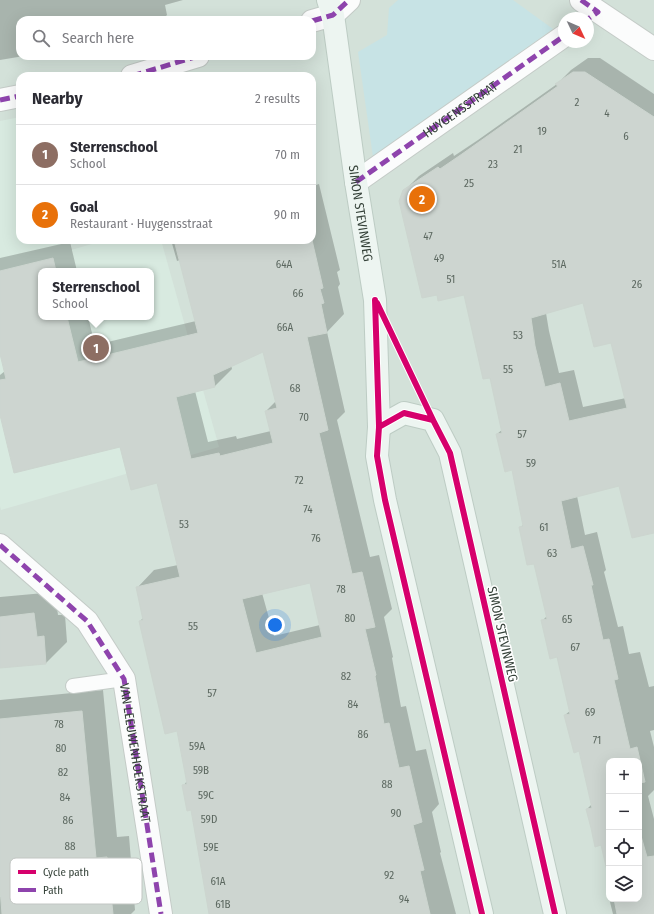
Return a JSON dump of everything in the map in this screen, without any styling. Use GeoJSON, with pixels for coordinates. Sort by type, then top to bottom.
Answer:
{"type":"FeatureCollection","features":[{"type":"Feature","properties":{"kind":"street"},"geometry":{"type":"LineString","coordinates":[[316,18],[330,7],[349,0]]}},
{"type":"Feature","properties":{"kind":"street","name":"SIMON STEVINWEG"},"geometry":{"type":"LineString","coordinates":[[330,7],[375,300],[379,427],[377,456],[385,500],[482,914]]}},
{"type":"Feature","properties":{"kind":"street"},"geometry":{"type":"LineString","coordinates":[[589,10],[654,49]]}},
{"type":"Feature","properties":{"kind":"street","name":"HUYGENSSTRAAT"},"geometry":{"type":"LineString","coordinates":[[356,182],[558,40]]}},
{"type":"Feature","properties":{"kind":"street"},"geometry":{"type":"LineString","coordinates":[[145,72],[185,60]]}},
{"type":"Feature","properties":{"kind":"street"},"geometry":{"type":"LineString","coordinates":[[0,100],[16,97]]}},
{"type":"Feature","properties":{"kind":"street","name":"SIMON STEVINWEG"},"geometry":{"type":"LineString","coordinates":[[379,427],[404,413],[434,420],[450,453],[555,914]]}},
{"type":"Feature","properties":{"kind":"street","name":"VAN LEEUWENHOEKSTRAAT"},"geometry":{"type":"LineString","coordinates":[[0,545],[87,621],[124,679],[161,914]]}},
{"type":"Feature","properties":{"kind":"lane"},"geometry":{"type":"LineString","coordinates":[[73,686],[124,679]]}},
{"type":"Feature","properties":{"kind":"shaded area"},"geometry":{"type":"Polygon","coordinates":[[[0,0],[654,0],[654,914],[0,914],[0,0]]]}},
{"type":"Feature","properties":{"kind":"shaded area"},"geometry":{"type":"Polygon","coordinates":[[[398,0],[513,0],[553,29],[373,157],[358,52],[387,35],[389,8],[398,0]]]}},
{"type":"Feature","properties":{"kind":"shaded area"},"geometry":{"type":"Polygon","coordinates":[[[16,118],[16,244],[70,244],[71,250],[92,244],[162,244],[219,447],[1,510],[0,121],[16,118]]]}},
{"type":"Feature","properties":{"kind":"building"},"geometry":{"type":"Polygon","coordinates":[[[573,72],[585,72],[654,117],[654,533],[632,538],[619,486],[561,501],[571,549],[583,546],[593,585],[591,585],[603,640],[609,639],[618,679],[614,680],[630,749],[637,747],[640,758],[606,758],[606,866],[601,845],[595,847],[586,809],[592,808],[579,751],[574,753],[564,715],[570,714],[557,657],[550,659],[541,620],[547,619],[534,564],[527,565],[519,527],[523,526],[512,470],[505,472],[496,434],[502,433],[490,378],[483,379],[464,295],[438,301],[437,295],[422,298],[399,201],[403,190],[438,167],[440,169],[558,86],[555,84],[573,72]],[[583,303],[531,318],[535,346],[545,387],[560,383],[569,421],[627,408],[611,343],[594,347],[583,303]]]}},
{"type":"Feature","properties":{"kind":"building"},"geometry":{"type":"Polygon","coordinates":[[[175,244],[313,244],[323,288],[320,289],[324,303],[321,304],[327,333],[307,337],[328,430],[319,433],[352,574],[362,572],[375,627],[365,629],[376,675],[384,724],[389,723],[399,768],[409,766],[422,822],[413,825],[424,870],[420,871],[430,914],[209,914],[191,810],[187,811],[182,785],[187,784],[177,731],[165,734],[139,621],[143,620],[136,587],[180,577],[157,483],[131,490],[120,447],[14,473],[0,415],[0,380],[6,379],[0,354],[0,271],[53,258],[55,268],[38,268],[38,320],[68,320],[78,362],[198,333],[175,244]],[[263,352],[213,375],[215,387],[176,397],[191,459],[219,453],[220,456],[273,443],[265,411],[277,408],[263,352]],[[310,583],[242,599],[256,653],[322,637],[310,583]]]}},
{"type":"Feature","properties":{"kind":"building"},"geometry":{"type":"Polygon","coordinates":[[[34,613],[37,637],[44,636],[46,664],[0,668],[0,617],[34,613]]]}},
{"type":"Feature","properties":{"kind":"building"},"geometry":{"type":"Polygon","coordinates":[[[82,711],[96,858],[10,858],[10,904],[112,904],[113,914],[2,914],[0,888],[0,719],[82,711]]]}},
{"type":"Feature","properties":{"kind":"building"},"geometry":{"type":"Polygon","coordinates":[[[642,769],[645,782],[642,782],[642,769]]]}},
{"type":"Feature","properties":{"kind":"building"},"geometry":{"type":"Polygon","coordinates":[[[642,840],[647,857],[654,856],[654,914],[617,914],[615,902],[642,902],[642,840]]]}},
{"type":"Feature","properties":{"kind":"marked path"},"geometry":{"type":"LineString","coordinates":[[316,20],[333,15],[349,0]]}},
{"type":"Feature","properties":{"kind":"marked path"},"geometry":{"type":"LineString","coordinates":[[581,0],[598,12],[594,15]]}},
{"type":"Feature","properties":{"kind":"marked path"},"geometry":{"type":"LineString","coordinates":[[356,182],[558,40]]}},
{"type":"Feature","properties":{"kind":"marked path"},"geometry":{"type":"LineString","coordinates":[[145,72],[185,60]]}},
{"type":"Feature","properties":{"kind":"marked path"},"geometry":{"type":"LineString","coordinates":[[0,100],[16,97]]}},
{"type":"Feature","properties":{"kind":"marked path"},"geometry":{"type":"LineString","coordinates":[[0,545],[87,621],[124,679],[161,914]]}},
{"type":"Feature","properties":{"kind":"cycle path"},"geometry":{"type":"LineString","coordinates":[[375,300],[379,427],[377,456],[385,500],[482,914]]}},
{"type":"Feature","properties":{"kind":"cycle path"},"geometry":{"type":"LineString","coordinates":[[377,303],[433,420]]}},
{"type":"Feature","properties":{"kind":"cycle path"},"geometry":{"type":"LineString","coordinates":[[379,427],[404,413],[433,420],[450,453],[555,914]]}},
{"type":"Feature","properties":{"kind":"place","name":"Goal"},"geometry":{"type":"Point","coordinates":[422,199]}},
{"type":"Feature","properties":{"kind":"place","name":"Sterrenschool"},"geometry":{"type":"Point","coordinates":[96,348]}}]}
